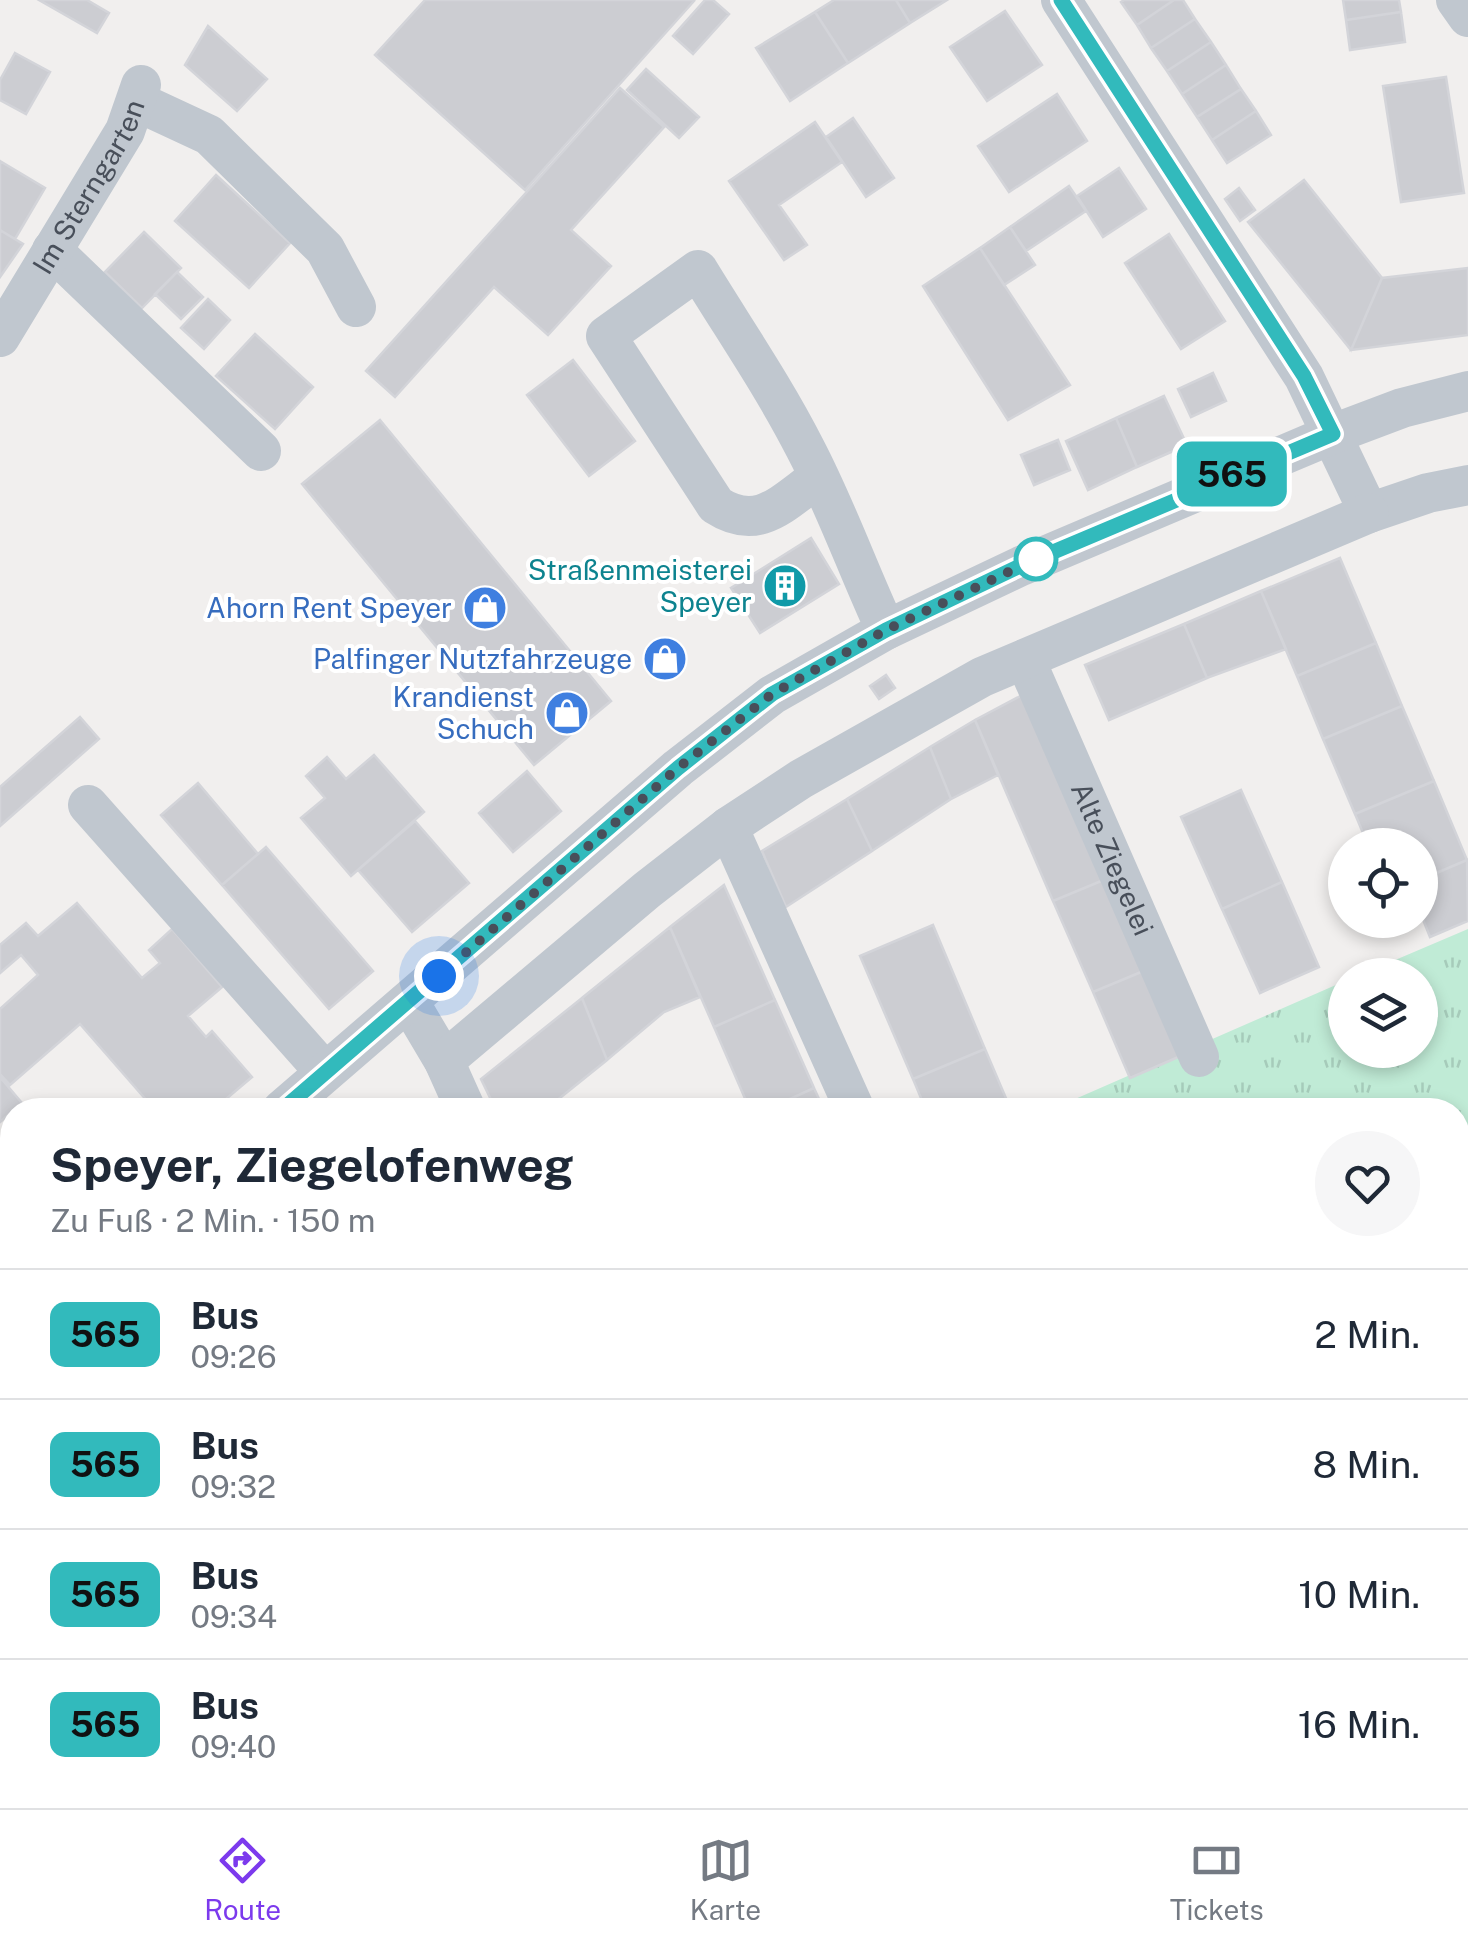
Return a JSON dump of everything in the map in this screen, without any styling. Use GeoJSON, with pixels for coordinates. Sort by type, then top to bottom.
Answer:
{"type":"FeatureCollection","features":[{"type":"Feature","properties":{"kind":"street"},"geometry":{"type":"LineString","coordinates":[[1061,0],[1304,376],[1370,512]]}},
{"type":"Feature","properties":{"kind":"street"},"geometry":{"type":"LineString","coordinates":[[1456,0],[1468,17]]}},
{"type":"Feature","properties":{"kind":"street","name":"Im Sterngarten"},"geometry":{"type":"LineString","coordinates":[[0,337],[125,131],[139,94],[210,135],[325,249],[356,307]]}},
{"type":"Feature","properties":{"kind":"street"},"geometry":{"type":"LineString","coordinates":[[52,250],[260,451]]}},
{"type":"Feature","properties":{"kind":"street"},"geometry":{"type":"LineString","coordinates":[[819,477],[760,517],[735,517],[716,505],[606,336],[698,270],[804,446],[819,477],[886,630]]}},
{"type":"Feature","properties":{"kind":"street"},"geometry":{"type":"LineString","coordinates":[[295,1098],[709,742],[772,694],[886,630],[1020,566],[1333,434],[1402,408],[1468,391]]}},
{"type":"Feature","properties":{"kind":"street"},"geometry":{"type":"LineString","coordinates":[[444,1060],[728,827],[802,778],[927,706],[1024,658],[1370,512],[1468,485]]}},
{"type":"Feature","properties":{"kind":"street","name":"Alte Ziegelei"},"geometry":{"type":"LineString","coordinates":[[1024,658],[1200,1056]]}},
{"type":"Feature","properties":{"kind":"street"},"geometry":{"type":"LineString","coordinates":[[88,805],[324,1072]]}},
{"type":"Feature","properties":{"kind":"street"},"geometry":{"type":"LineString","coordinates":[[728,827],[850,1098]]}},
{"type":"Feature","properties":{"kind":"street"},"geometry":{"type":"LineString","coordinates":[[410,1002],[461,1098]]}},
{"type":"Feature","properties":{"kind":"green space"},"geometry":{"type":"Polygon","coordinates":[[[1468,929],[1468,1098],[1077,1098],[1328,988],[1328,1068],[1438,1068],[1438,958],[1400,958],[1468,929]]]}},
{"type":"Feature","properties":{"kind":"building"},"geometry":{"type":"Polygon","coordinates":[[[39,0],[87,0],[109,13],[97,33],[39,0]]]}},
{"type":"Feature","properties":{"kind":"building"},"geometry":{"type":"Polygon","coordinates":[[[425,0],[694,1],[525,190],[375,55],[425,0]]]}},
{"type":"Feature","properties":{"kind":"building"},"geometry":{"type":"Polygon","coordinates":[[[705,0],[713,0],[729,14],[693,54],[673,36],[705,0]]]}},
{"type":"Feature","properties":{"kind":"building"},"geometry":{"type":"Polygon","coordinates":[[[834,0],[896,0],[910,23],[848,63],[815,12],[834,0]]]}},
{"type":"Feature","properties":{"kind":"building"},"geometry":{"type":"Polygon","coordinates":[[[896,0],[947,0],[910,23],[896,0]]]}},
{"type":"Feature","properties":{"kind":"building"},"geometry":{"type":"Polygon","coordinates":[[[1174,0],[1137,25],[1121,2],[1174,0]]]}},
{"type":"Feature","properties":{"kind":"building"},"geometry":{"type":"Polygon","coordinates":[[[1174,0],[1183,0],[1195,19],[1151,48],[1137,25],[1174,0]]]}},
{"type":"Feature","properties":{"kind":"building"},"geometry":{"type":"Polygon","coordinates":[[[1343,0],[1399,0],[1401,12],[1346,20],[1343,0]]]}},
{"type":"Feature","properties":{"kind":"building"},"geometry":{"type":"Polygon","coordinates":[[[1005,11],[1042,65],[987,101],[950,47],[1005,11]]]}},
{"type":"Feature","properties":{"kind":"building"},"geometry":{"type":"Polygon","coordinates":[[[815,12],[848,63],[790,101],[756,48],[815,12]]]}},
{"type":"Feature","properties":{"kind":"building"},"geometry":{"type":"Polygon","coordinates":[[[1401,12],[1405,42],[1350,50],[1346,20],[1401,12]]]}},
{"type":"Feature","properties":{"kind":"building"},"geometry":{"type":"Polygon","coordinates":[[[1195,19],[1211,42],[1167,71],[1151,48],[1195,19]]]}},
{"type":"Feature","properties":{"kind":"building"},"geometry":{"type":"Polygon","coordinates":[[[208,26],[267,79],[237,111],[185,65],[208,26]]]}},
{"type":"Feature","properties":{"kind":"building"},"geometry":{"type":"Polygon","coordinates":[[[1211,42],[1226,65],[1182,94],[1167,71],[1211,42]]]}},
{"type":"Feature","properties":{"kind":"building"},"geometry":{"type":"Polygon","coordinates":[[[15,53],[50,72],[26,114],[0,100],[0,80],[15,53]]]}},
{"type":"Feature","properties":{"kind":"building"},"geometry":{"type":"Polygon","coordinates":[[[1226,65],[1241,89],[1197,117],[1182,94],[1226,65]]]}},
{"type":"Feature","properties":{"kind":"building"},"geometry":{"type":"Polygon","coordinates":[[[646,69],[699,117],[679,138],[627,90],[646,69]]]}},
{"type":"Feature","properties":{"kind":"building"},"geometry":{"type":"Polygon","coordinates":[[[1446,77],[1464,193],[1401,202],[1383,86],[1446,77]]]}},
{"type":"Feature","properties":{"kind":"building"},"geometry":{"type":"Polygon","coordinates":[[[620,88],[664,127],[571,230],[611,266],[548,335],[494,287],[395,397],[366,371],[620,88]]]}},
{"type":"Feature","properties":{"kind":"building"},"geometry":{"type":"Polygon","coordinates":[[[1241,89],[1256,111],[1212,140],[1197,117],[1241,89]]]}},
{"type":"Feature","properties":{"kind":"building"},"geometry":{"type":"Polygon","coordinates":[[[1057,94],[1087,141],[1009,192],[978,146],[1057,94]]]}},
{"type":"Feature","properties":{"kind":"building"},"geometry":{"type":"Polygon","coordinates":[[[1256,111],[1271,135],[1227,163],[1212,140],[1256,111]]]}},
{"type":"Feature","properties":{"kind":"building"},"geometry":{"type":"Polygon","coordinates":[[[853,118],[894,178],[866,197],[826,137],[853,118]]]}},
{"type":"Feature","properties":{"kind":"building"},"geometry":{"type":"Polygon","coordinates":[[[815,122],[842,162],[779,205],[807,245],[784,260],[729,181],[815,122]]]}},
{"type":"Feature","properties":{"kind":"building"},"geometry":{"type":"Polygon","coordinates":[[[0,161],[45,188],[15,239],[0,230],[0,161]]]}},
{"type":"Feature","properties":{"kind":"building"},"geometry":{"type":"Polygon","coordinates":[[[1119,168],[1146,209],[1103,237],[1077,196],[1119,168]]]}},
{"type":"Feature","properties":{"kind":"building"},"geometry":{"type":"Polygon","coordinates":[[[216,175],[290,243],[249,288],[175,221],[216,175]]]}},
{"type":"Feature","properties":{"kind":"building"},"geometry":{"type":"Polygon","coordinates":[[[1304,180],[1382,278],[1351,350],[1248,222],[1304,180]]]}},
{"type":"Feature","properties":{"kind":"building"},"geometry":{"type":"Polygon","coordinates":[[[1069,186],[1086,211],[1026,251],[1010,227],[1069,186]]]}},
{"type":"Feature","properties":{"kind":"building"},"geometry":{"type":"Polygon","coordinates":[[[1239,188],[1255,210],[1240,221],[1225,199],[1239,188]]]}},
{"type":"Feature","properties":{"kind":"building"},"geometry":{"type":"Polygon","coordinates":[[[1010,227],[1035,265],[1004,285],[980,248],[1010,227]]]}},
{"type":"Feature","properties":{"kind":"building"},"geometry":{"type":"Polygon","coordinates":[[[0,230],[23,244],[0,277],[0,230]]]}},
{"type":"Feature","properties":{"kind":"building"},"geometry":{"type":"Polygon","coordinates":[[[144,232],[181,268],[142,308],[105,272],[144,232]]]}},
{"type":"Feature","properties":{"kind":"building"},"geometry":{"type":"Polygon","coordinates":[[[1169,234],[1225,321],[1181,349],[1125,263],[1169,234]]]}},
{"type":"Feature","properties":{"kind":"building"},"geometry":{"type":"Polygon","coordinates":[[[980,248],[1070,385],[1008,420],[923,286],[980,248]]]}},
{"type":"Feature","properties":{"kind":"building"},"geometry":{"type":"Polygon","coordinates":[[[1468,268],[1468,335],[1351,350],[1382,278],[1468,268]]]}},
{"type":"Feature","properties":{"kind":"building"},"geometry":{"type":"Polygon","coordinates":[[[177,272],[203,297],[181,319],[155,294],[177,272]]]}},
{"type":"Feature","properties":{"kind":"building"},"geometry":{"type":"Polygon","coordinates":[[[208,299],[230,320],[204,349],[181,328],[208,299]]]}},
{"type":"Feature","properties":{"kind":"building"},"geometry":{"type":"Polygon","coordinates":[[[255,334],[313,387],[275,429],[216,376],[255,334]]]}},
{"type":"Feature","properties":{"kind":"building"},"geometry":{"type":"Polygon","coordinates":[[[573,360],[635,441],[589,476],[527,395],[573,360]]]}},
{"type":"Feature","properties":{"kind":"building"},"geometry":{"type":"Polygon","coordinates":[[[1213,373],[1226,401],[1191,417],[1178,389],[1213,373]]]}},
{"type":"Feature","properties":{"kind":"building"},"geometry":{"type":"Polygon","coordinates":[[[1164,396],[1187,445],[1137,467],[1116,418],[1164,396]]]}},
{"type":"Feature","properties":{"kind":"building"},"geometry":{"type":"Polygon","coordinates":[[[1116,418],[1137,467],[1088,490],[1066,441],[1116,418]]]}},
{"type":"Feature","properties":{"kind":"building"},"geometry":{"type":"Polygon","coordinates":[[[380,420],[611,701],[534,765],[302,484],[380,420]]]}},
{"type":"Feature","properties":{"kind":"building"},"geometry":{"type":"Polygon","coordinates":[[[1058,440],[1070,470],[1034,485],[1021,455],[1058,440]]]}},
{"type":"Feature","properties":{"kind":"building","name":"Straßenmeisterei Speyer"},"geometry":{"type":"Polygon","coordinates":[[[811,538],[839,584],[760,633],[731,588],[811,538]]]}},
{"type":"Feature","properties":{"kind":"building"},"geometry":{"type":"Polygon","coordinates":[[[1340,558],[1376,643],[1297,676],[1261,591],[1340,558]]]}},
{"type":"Feature","properties":{"kind":"building"},"geometry":{"type":"Polygon","coordinates":[[[1261,591],[1286,649],[1207,678],[1184,624],[1261,591]]]}},
{"type":"Feature","properties":{"kind":"building"},"geometry":{"type":"Polygon","coordinates":[[[1184,624],[1207,678],[1109,720],[1085,665],[1184,624]]]}},
{"type":"Feature","properties":{"kind":"building"},"geometry":{"type":"Polygon","coordinates":[[[1376,643],[1402,706],[1323,739],[1297,676],[1376,643]]]}},
{"type":"Feature","properties":{"kind":"building"},"geometry":{"type":"Polygon","coordinates":[[[886,675],[895,688],[879,699],[870,686],[886,675]]]}},
{"type":"Feature","properties":{"kind":"building"},"geometry":{"type":"Polygon","coordinates":[[[1026,693],[1106,879],[1053,901],[975,720],[1026,693]]]}},
{"type":"Feature","properties":{"kind":"building"},"geometry":{"type":"Polygon","coordinates":[[[1402,706],[1434,781],[1355,814],[1323,739],[1402,706]]]}},
{"type":"Feature","properties":{"kind":"building"},"geometry":{"type":"Polygon","coordinates":[[[80,717],[99,739],[0,826],[0,787],[80,717]]]}},
{"type":"Feature","properties":{"kind":"building"},"geometry":{"type":"Polygon","coordinates":[[[975,720],[998,775],[951,799],[930,747],[975,720]]]}},
{"type":"Feature","properties":{"kind":"building"},"geometry":{"type":"Polygon","coordinates":[[[930,747],[951,799],[872,851],[847,799],[930,747]]]}},
{"type":"Feature","properties":{"kind":"building"},"geometry":{"type":"Polygon","coordinates":[[[374,755],[424,812],[351,876],[301,818],[325,798],[306,776],[327,757],[346,779],[374,755]]]}},
{"type":"Feature","properties":{"kind":"building"},"geometry":{"type":"Polygon","coordinates":[[[527,771],[561,811],[513,852],[479,813],[527,771]]]}},
{"type":"Feature","properties":{"kind":"building"},"geometry":{"type":"Polygon","coordinates":[[[1434,781],[1467,860],[1438,872],[1438,828],[1361,828],[1355,814],[1434,781]]]}},
{"type":"Feature","properties":{"kind":"building"},"geometry":{"type":"Polygon","coordinates":[[[198,783],[258,854],[222,885],[161,815],[198,783]]]}},
{"type":"Feature","properties":{"kind":"building"},"geometry":{"type":"Polygon","coordinates":[[[1241,790],[1282,882],[1222,909],[1181,817],[1241,790]]]}},
{"type":"Feature","properties":{"kind":"building"},"geometry":{"type":"Polygon","coordinates":[[[847,799],[872,851],[786,907],[762,851],[847,799]]]}},
{"type":"Feature","properties":{"kind":"building"},"geometry":{"type":"Polygon","coordinates":[[[415,821],[469,883],[412,932],[358,870],[415,821]]]}},
{"type":"Feature","properties":{"kind":"building"},"geometry":{"type":"Polygon","coordinates":[[[266,847],[373,971],[329,1009],[222,885],[266,847]]]}},
{"type":"Feature","properties":{"kind":"building"},"geometry":{"type":"Polygon","coordinates":[[[1467,860],[1468,921],[1438,934],[1438,872],[1467,860]]]}},
{"type":"Feature","properties":{"kind":"building"},"geometry":{"type":"Polygon","coordinates":[[[1106,879],[1146,970],[1093,992],[1053,901],[1106,879]]]}},
{"type":"Feature","properties":{"kind":"building"},"geometry":{"type":"Polygon","coordinates":[[[1282,882],[1319,967],[1260,993],[1222,909],[1282,882]]]}},
{"type":"Feature","properties":{"kind":"building"},"geometry":{"type":"Polygon","coordinates":[[[724,885],[775,1000],[714,1027],[670,927],[724,885]]]}},
{"type":"Feature","properties":{"kind":"building"},"geometry":{"type":"Polygon","coordinates":[[[77,903],[142,978],[160,963],[149,950],[172,929],[222,987],[188,1016],[206,1037],[212,1031],[252,1077],[227,1098],[145,1098],[80,1024],[10,1085],[0,1074],[0,1009],[38,975],[21,955],[0,973],[0,945],[26,923],[38,936],[77,903]]]}},
{"type":"Feature","properties":{"kind":"building"},"geometry":{"type":"Polygon","coordinates":[[[933,925],[985,1049],[913,1079],[860,956],[933,925]]]}},
{"type":"Feature","properties":{"kind":"building"},"geometry":{"type":"Polygon","coordinates":[[[670,927],[700,997],[664,1012],[607,1060],[582,998],[670,927]]]}},
{"type":"Feature","properties":{"kind":"building"},"geometry":{"type":"Polygon","coordinates":[[[1146,970],[1183,1055],[1130,1078],[1093,992],[1146,970]]]}},
{"type":"Feature","properties":{"kind":"building"},"geometry":{"type":"Polygon","coordinates":[[[582,998],[607,1060],[560,1098],[490,1098],[481,1079],[582,998]]]}},
{"type":"Feature","properties":{"kind":"building"},"geometry":{"type":"Polygon","coordinates":[[[775,1000],[814,1088],[792,1098],[745,1098],[714,1027],[775,1000]]]}},
{"type":"Feature","properties":{"kind":"building"},"geometry":{"type":"Polygon","coordinates":[[[985,1049],[1006,1098],[921,1098],[913,1079],[985,1049]]]}},
{"type":"Feature","properties":{"kind":"building"},"geometry":{"type":"Polygon","coordinates":[[[0,1077],[18,1098],[0,1098],[0,1077]]]}},
{"type":"Feature","properties":{"kind":"building"},"geometry":{"type":"Polygon","coordinates":[[[814,1088],[819,1098],[792,1098],[814,1088]]]}},
{"type":"Feature","properties":{"kind":"bus line","name":"565"},"geometry":{"type":"LineString","coordinates":[[295,1098],[678,768],[772,694],[886,630],[1020,566],[1333,434],[1304,376],[1061,0]]}},
{"type":"Feature","properties":{"kind":"place","name":"Straßenmeisterei Speyer"},"geometry":{"type":"Point","coordinates":[785,586]}},
{"type":"Feature","properties":{"kind":"place","name":"Ahorn Rent Speyer"},"geometry":{"type":"Point","coordinates":[485,608]}},
{"type":"Feature","properties":{"kind":"place","name":"Palfinger Nutzfahrzeuge"},"geometry":{"type":"Point","coordinates":[665,659]}},
{"type":"Feature","properties":{"kind":"place","name":"Krandienst Schuch"},"geometry":{"type":"Point","coordinates":[567,713]}},
{"type":"Feature","properties":{"kind":"route"},"geometry":{"type":"LineString","coordinates":[[439,976],[678,768],[772,694],[886,630],[1036,559]]}}]}
